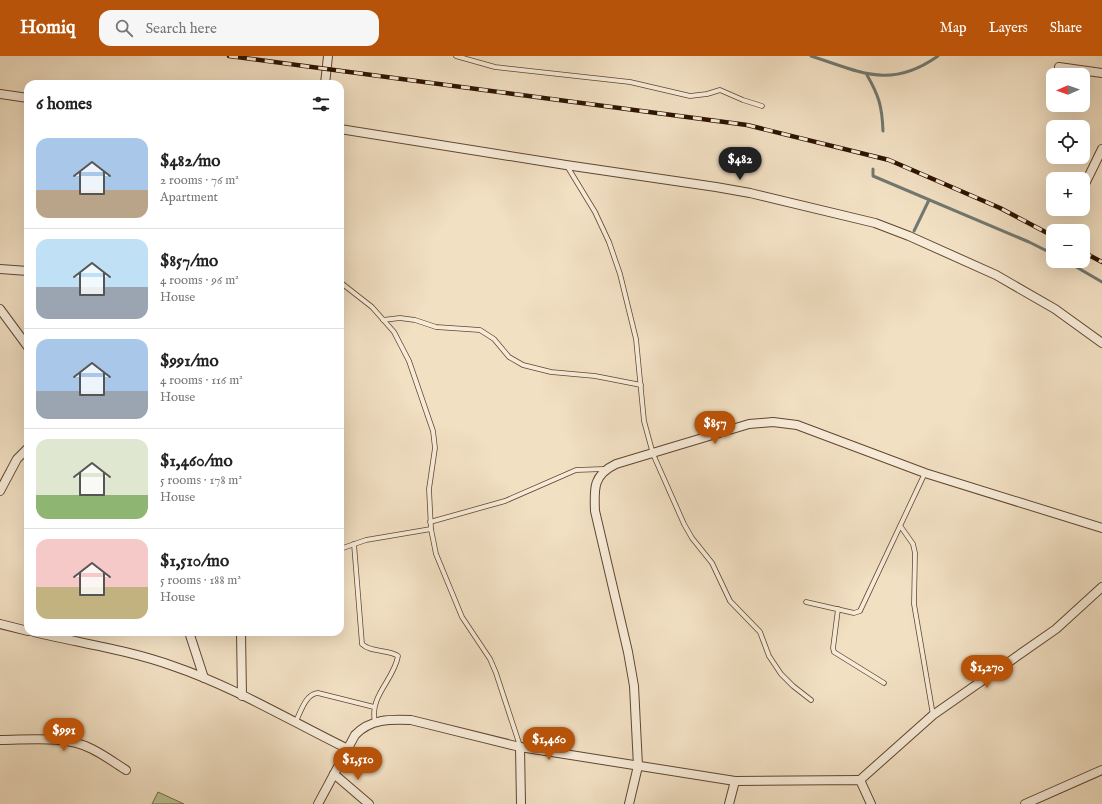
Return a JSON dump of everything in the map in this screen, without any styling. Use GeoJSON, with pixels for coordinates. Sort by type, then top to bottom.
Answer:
{"type":"FeatureCollection","features":[{"type":"Feature","properties":{"kind":"street"},"geometry":{"type":"LineString","coordinates":[[325,80],[328,56]]}},
{"type":"Feature","properties":{"kind":"street"},"geometry":{"type":"LineString","coordinates":[[1059,67],[1102,73]]}},
{"type":"Feature","properties":{"kind":"street"},"geometry":{"type":"LineString","coordinates":[[0,94],[24,97]]}},
{"type":"Feature","properties":{"kind":"street"},"geometry":{"type":"LineString","coordinates":[[344,130],[566,165],[750,192],[875,223],[909,236],[996,275],[1055,309],[1102,343]]}},
{"type":"Feature","properties":{"kind":"street"},"geometry":{"type":"LineString","coordinates":[[1090,174],[1102,149]]}},
{"type":"Feature","properties":{"kind":"street"},"geometry":{"type":"LineString","coordinates":[[0,269],[24,270]]}},
{"type":"Feature","properties":{"kind":"street"},"geometry":{"type":"LineString","coordinates":[[0,309],[24,342]]}},
{"type":"Feature","properties":{"kind":"street"},"geometry":{"type":"LineString","coordinates":[[629,804],[638,766],[634,686],[628,652],[595,511],[594,494],[596,481],[605,469],[616,464],[749,424],[773,422],[797,425],[822,433],[926,473],[1102,528]]}},
{"type":"Feature","properties":{"kind":"street"},"geometry":{"type":"LineString","coordinates":[[0,491],[17,459],[24,452]]}},
{"type":"Feature","properties":{"kind":"street"},"geometry":{"type":"LineString","coordinates":[[318,804],[354,735],[362,727],[375,722],[393,719],[411,720],[520,747],[736,781],[860,780],[933,715],[1056,629],[1102,587]]}},
{"type":"Feature","properties":{"kind":"street"},"geometry":{"type":"LineString","coordinates":[[0,624],[24,630]]}},
{"type":"Feature","properties":{"kind":"street"},"geometry":{"type":"LineString","coordinates":[[51,636],[150,659],[204,678],[348,749]]}},
{"type":"Feature","properties":{"kind":"street"},"geometry":{"type":"LineString","coordinates":[[190,636],[204,678]]}},
{"type":"Feature","properties":{"kind":"street"},"geometry":{"type":"LineString","coordinates":[[241,636],[242,696]]}},
{"type":"Feature","properties":{"kind":"street"},"geometry":{"type":"LineString","coordinates":[[0,740],[40,740],[77,743],[91,748],[126,770]]}},
{"type":"Feature","properties":{"kind":"street"},"geometry":{"type":"LineString","coordinates":[[520,747],[522,804]]}},
{"type":"Feature","properties":{"kind":"street"},"geometry":{"type":"LineString","coordinates":[[1025,804],[1086,779],[1102,770]]}},
{"type":"Feature","properties":{"kind":"street"},"geometry":{"type":"LineString","coordinates":[[334,774],[369,804]]}},
{"type":"Feature","properties":{"kind":"street"},"geometry":{"type":"LineString","coordinates":[[860,780],[871,804]]}},
{"type":"Feature","properties":{"kind":"street"},"geometry":{"type":"LineString","coordinates":[[729,804],[736,781]]}},
{"type":"Feature","properties":{"kind":"lane"},"geometry":{"type":"LineString","coordinates":[[456,56],[495,66],[630,82],[690,96],[707,94],[720,90],[762,106]]}},
{"type":"Feature","properties":{"kind":"lane"},"geometry":{"type":"LineString","coordinates":[[566,165],[592,206],[609,242],[628,302],[636,339],[644,420],[653,454],[684,524],[692,538],[712,563],[730,601],[760,632],[770,656],[781,674],[793,686],[811,700]]}},
{"type":"Feature","properties":{"kind":"lane"},"geometry":{"type":"LineString","coordinates":[[344,285],[372,307],[394,332],[409,361],[432,431],[435,448],[429,488],[430,522],[436,554],[456,606],[496,673],[520,747]]}},
{"type":"Feature","properties":{"kind":"lane"},"geometry":{"type":"LineString","coordinates":[[383,320],[400,318],[415,320],[436,327],[480,330],[494,338],[510,357],[523,365],[551,372],[595,376],[641,385]]}},
{"type":"Feature","properties":{"kind":"lane"},"geometry":{"type":"LineString","coordinates":[[430,522],[505,501],[576,470],[605,469]]}},
{"type":"Feature","properties":{"kind":"lane"},"geometry":{"type":"LineString","coordinates":[[806,602],[854,613],[860,611],[926,473]]}},
{"type":"Feature","properties":{"kind":"lane"},"geometry":{"type":"LineString","coordinates":[[901,527],[913,544],[915,553],[914,604],[933,715]]}},
{"type":"Feature","properties":{"kind":"lane"},"geometry":{"type":"LineString","coordinates":[[344,548],[381,537],[431,529]]}},
{"type":"Feature","properties":{"kind":"lane"},"geometry":{"type":"LineString","coordinates":[[354,544],[362,644],[367,648],[394,653],[398,656],[374,707],[373,712],[375,722]]}},
{"type":"Feature","properties":{"kind":"lane"},"geometry":{"type":"LineString","coordinates":[[838,609],[833,648],[834,652],[884,684]]}},
{"type":"Feature","properties":{"kind":"lane"},"geometry":{"type":"LineString","coordinates":[[295,723],[308,697],[312,694],[318,693],[374,707]]}},
{"type":"Feature","properties":{"kind":"green space"},"geometry":{"type":"Polygon","coordinates":[[[158,792],[184,804],[152,804],[158,792]]]}},
{"type":"Feature","properties":{"kind":"waterway"},"geometry":{"type":"LineString","coordinates":[[811,56],[845,68],[875,75],[905,73],[938,56]]}},
{"type":"Feature","properties":{"kind":"waterway"},"geometry":{"type":"LineString","coordinates":[[867,75],[879,102],[883,131]]}},
{"type":"Feature","properties":{"kind":"waterway"},"geometry":{"type":"LineString","coordinates":[[873,169],[873,176],[1046,250]]}},
{"type":"Feature","properties":{"kind":"waterway"},"geometry":{"type":"LineString","coordinates":[[914,231],[929,200]]}},
{"type":"Feature","properties":{"kind":"waterway"},"geometry":{"type":"LineString","coordinates":[[1078,268],[1102,282]]}},
{"type":"Feature","properties":{"kind":"railway"},"geometry":{"type":"LineString","coordinates":[[229,56],[747,125],[889,160],[1000,208],[1046,232]]}},
{"type":"Feature","properties":{"kind":"railway"},"geometry":{"type":"LineString","coordinates":[[1090,256],[1102,262]]}}]}
